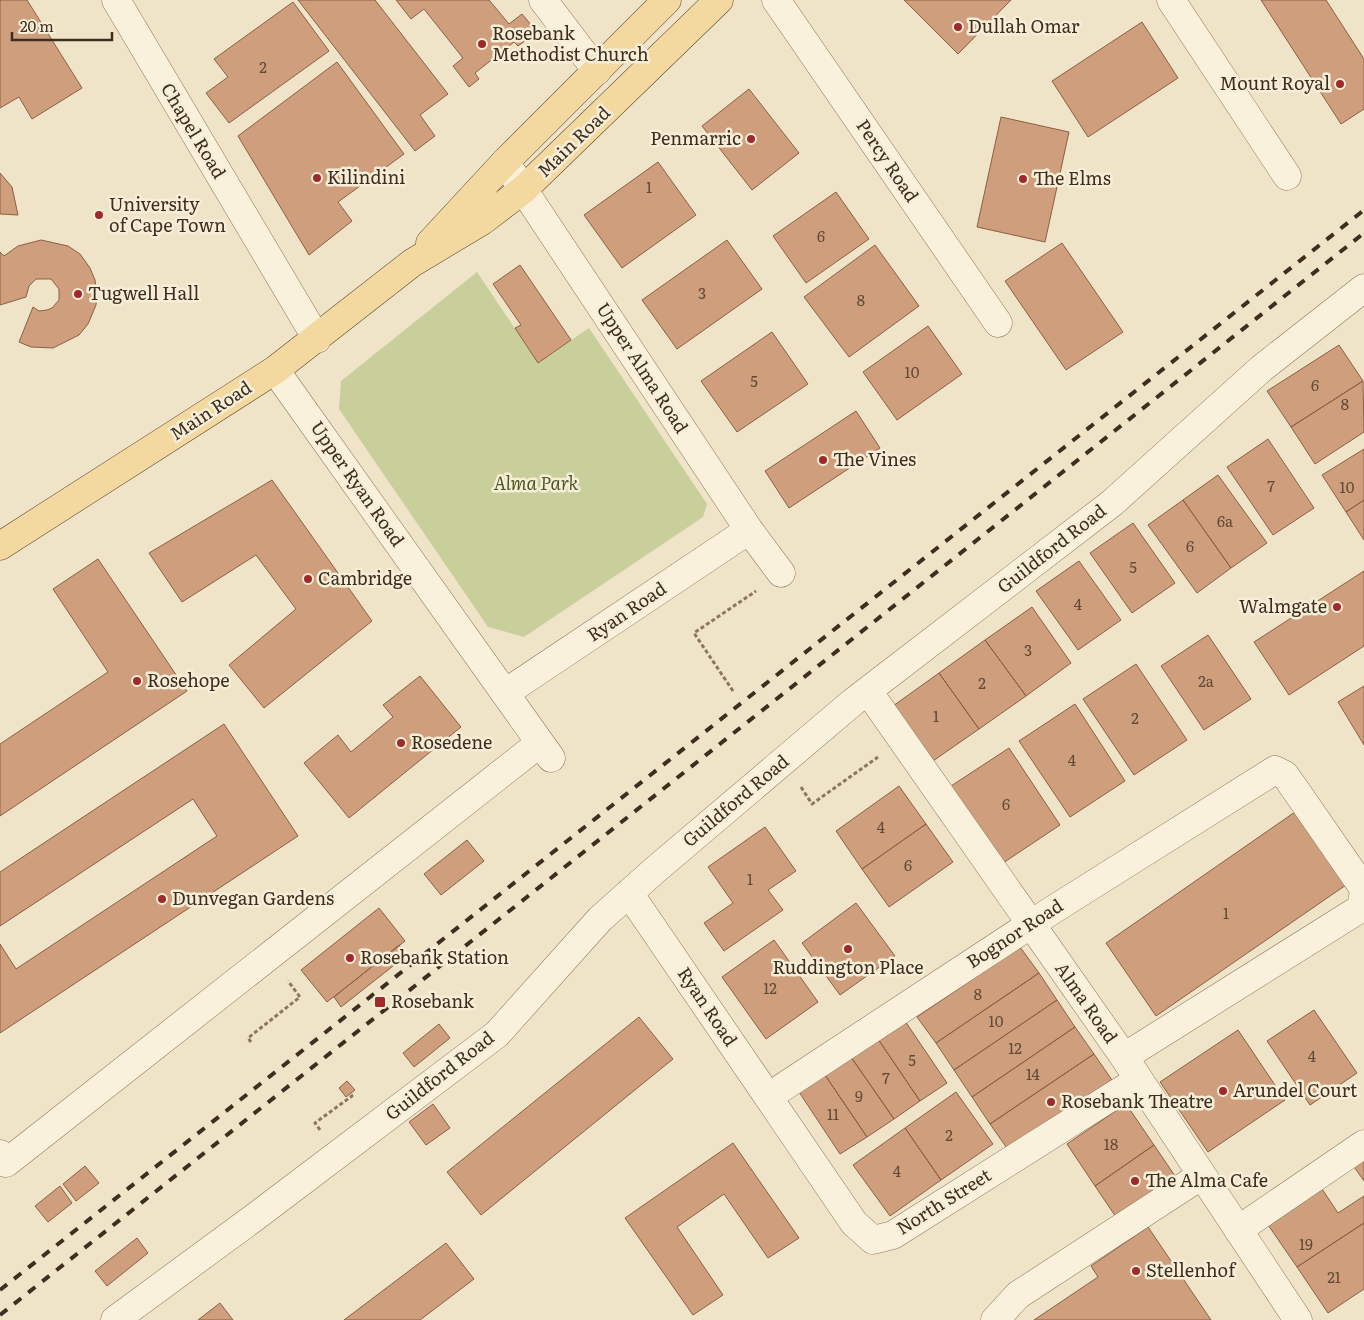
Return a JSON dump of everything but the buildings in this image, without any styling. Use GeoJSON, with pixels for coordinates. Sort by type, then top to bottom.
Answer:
{"type":"FeatureCollection","features":[{"type":"Feature","properties":{"kind":"main road","name":"Main Road"},"geometry":{"type":"LineString","coordinates":[[0,546],[275,370],[317,339],[412,262],[505,162],[667,0]]}},
{"type":"Feature","properties":{"kind":"main road","name":"Main Road"},"geometry":{"type":"LineString","coordinates":[[412,262],[482,221],[524,189],[719,0]]}},
{"type":"Feature","properties":{"kind":"street","name":"Chapel Road"},"geometry":{"type":"LineString","coordinates":[[116,0],[317,339]]}},
{"type":"Feature","properties":{"kind":"street"},"geometry":{"type":"LineString","coordinates":[[543,0],[597,71]]}},
{"type":"Feature","properties":{"kind":"street","name":"Percy Road"},"geometry":{"type":"LineString","coordinates":[[776,0],[998,323]]}},
{"type":"Feature","properties":{"kind":"street"},"geometry":{"type":"LineString","coordinates":[[1171,0],[1287,176]]}},
{"type":"Feature","properties":{"kind":"street","name":"Upper Alma Road"},"geometry":{"type":"LineString","coordinates":[[505,162],[749,530],[781,573]]}},
{"type":"Feature","properties":{"kind":"street","name":"Guildford Road"},"geometry":{"type":"LineString","coordinates":[[115,1320],[497,1034],[600,919],[629,893],[868,691],[1112,503],[1262,368],[1360,299]]}},
{"type":"Feature","properties":{"kind":"street","name":"Upper Ryan Road"},"geometry":{"type":"LineString","coordinates":[[268,957],[546,751],[275,370]]}},
{"type":"Feature","properties":{"kind":"street","name":"Ryan Road"},"geometry":{"type":"LineString","coordinates":[[505,694],[749,530]]}},
{"type":"Feature","properties":{"kind":"street","name":"Alma Road"},"geometry":{"type":"LineString","coordinates":[[868,691],[1124,1057],[1298,1320]]}},
{"type":"Feature","properties":{"kind":"street","name":"Bognor Road"},"geometry":{"type":"LineString","coordinates":[[768,1097],[1030,924],[1264,775],[1275,770],[1285,775],[1348,862],[1364,890]]}},
{"type":"Feature","properties":{"kind":"street"},"geometry":{"type":"LineString","coordinates":[[1124,1057],[1361,908],[1364,890]]}},
{"type":"Feature","properties":{"kind":"street","name":"Ryan Road"},"geometry":{"type":"LineString","coordinates":[[629,893],[768,1097]]}},
{"type":"Feature","properties":{"kind":"street"},"geometry":{"type":"LineString","coordinates":[[3,1159],[268,957]]}},
{"type":"Feature","properties":{"kind":"street","name":"North Street"},"geometry":{"type":"LineString","coordinates":[[768,1097],[854,1223],[873,1240],[893,1235],[1138,1080]]}},
{"type":"Feature","properties":{"kind":"street"},"geometry":{"type":"LineString","coordinates":[[1238,1230],[1364,1144]]}},
{"type":"Feature","properties":{"kind":"street"},"geometry":{"type":"LineString","coordinates":[[995,1320],[1018,1295],[1202,1175]]}},
{"type":"Feature","properties":{"kind":"path"},"geometry":{"type":"LineString","coordinates":[[733,691],[694,633],[781,573]]}},
{"type":"Feature","properties":{"kind":"path"},"geometry":{"type":"LineString","coordinates":[[799,784],[812,804],[901,740]]}},
{"type":"Feature","properties":{"kind":"path"},"geometry":{"type":"LineString","coordinates":[[251,1042],[248,1038],[300,997],[268,957]]}},
{"type":"Feature","properties":{"kind":"path"},"geometry":{"type":"LineString","coordinates":[[315,1123],[352,1096],[350,1093]]}},
{"type":"Feature","properties":{"kind":"green space","name":"Alma Park"},"geometry":{"type":"Polygon","coordinates":[[[477,272],[538,363],[589,328],[707,504],[703,517],[524,637],[488,627],[339,409],[341,381],[477,272]]]}},
{"type":"Feature","properties":{"kind":"railway"},"geometry":{"type":"LineString","coordinates":[[0,1290],[1364,210]]}},
{"type":"Feature","properties":{"kind":"railway"},"geometry":{"type":"LineString","coordinates":[[0,1315],[1364,233]]}},
{"type":"Feature","properties":{"kind":"place","name":"Dullah Omar"},"geometry":{"type":"Point","coordinates":[958,27]}},
{"type":"Feature","properties":{"kind":"place","name":"Rosebank Methodist Church"},"geometry":{"type":"Point","coordinates":[482,44]}},
{"type":"Feature","properties":{"kind":"place","name":"Mount Royal"},"geometry":{"type":"Point","coordinates":[1340,84]}},
{"type":"Feature","properties":{"kind":"place","name":"Penmarric"},"geometry":{"type":"Point","coordinates":[751,139]}},
{"type":"Feature","properties":{"kind":"place","name":"Kilindini"},"geometry":{"type":"Point","coordinates":[317,178]}},
{"type":"Feature","properties":{"kind":"place","name":"The Elms"},"geometry":{"type":"Point","coordinates":[1023,179]}},
{"type":"Feature","properties":{"kind":"place","name":"University of Cape Town"},"geometry":{"type":"Point","coordinates":[99,215]}},
{"type":"Feature","properties":{"kind":"place","name":"Tugwell Hall"},"geometry":{"type":"Point","coordinates":[78,294]}},
{"type":"Feature","properties":{"kind":"place","name":"The Vines"},"geometry":{"type":"Point","coordinates":[823,460]}},
{"type":"Feature","properties":{"kind":"place","name":"Cambridge"},"geometry":{"type":"Point","coordinates":[308,579]}},
{"type":"Feature","properties":{"kind":"place","name":"Walmgate"},"geometry":{"type":"Point","coordinates":[1337,607]}},
{"type":"Feature","properties":{"kind":"place","name":"Rosehope"},"geometry":{"type":"Point","coordinates":[137,681]}},
{"type":"Feature","properties":{"kind":"place","name":"Rosedene"},"geometry":{"type":"Point","coordinates":[401,743]}},
{"type":"Feature","properties":{"kind":"place","name":"Dunvegan Gardens"},"geometry":{"type":"Point","coordinates":[162,899]}},
{"type":"Feature","properties":{"kind":"place","name":"Ruddington Place"},"geometry":{"type":"Point","coordinates":[848,949]}},
{"type":"Feature","properties":{"kind":"place","name":"Rosebank Station"},"geometry":{"type":"Point","coordinates":[350,958]}},
{"type":"Feature","properties":{"kind":"place","name":"Rosebank"},"geometry":{"type":"Point","coordinates":[380,1002]}},
{"type":"Feature","properties":{"kind":"place","name":"Arundel Court"},"geometry":{"type":"Point","coordinates":[1223,1091]}},
{"type":"Feature","properties":{"kind":"place","name":"Rosebank Theatre"},"geometry":{"type":"Point","coordinates":[1051,1102]}},
{"type":"Feature","properties":{"kind":"place","name":"The Alma Cafe"},"geometry":{"type":"Point","coordinates":[1135,1181]}},
{"type":"Feature","properties":{"kind":"place","name":"Stellenhof"},"geometry":{"type":"Point","coordinates":[1136,1271]}}]}
